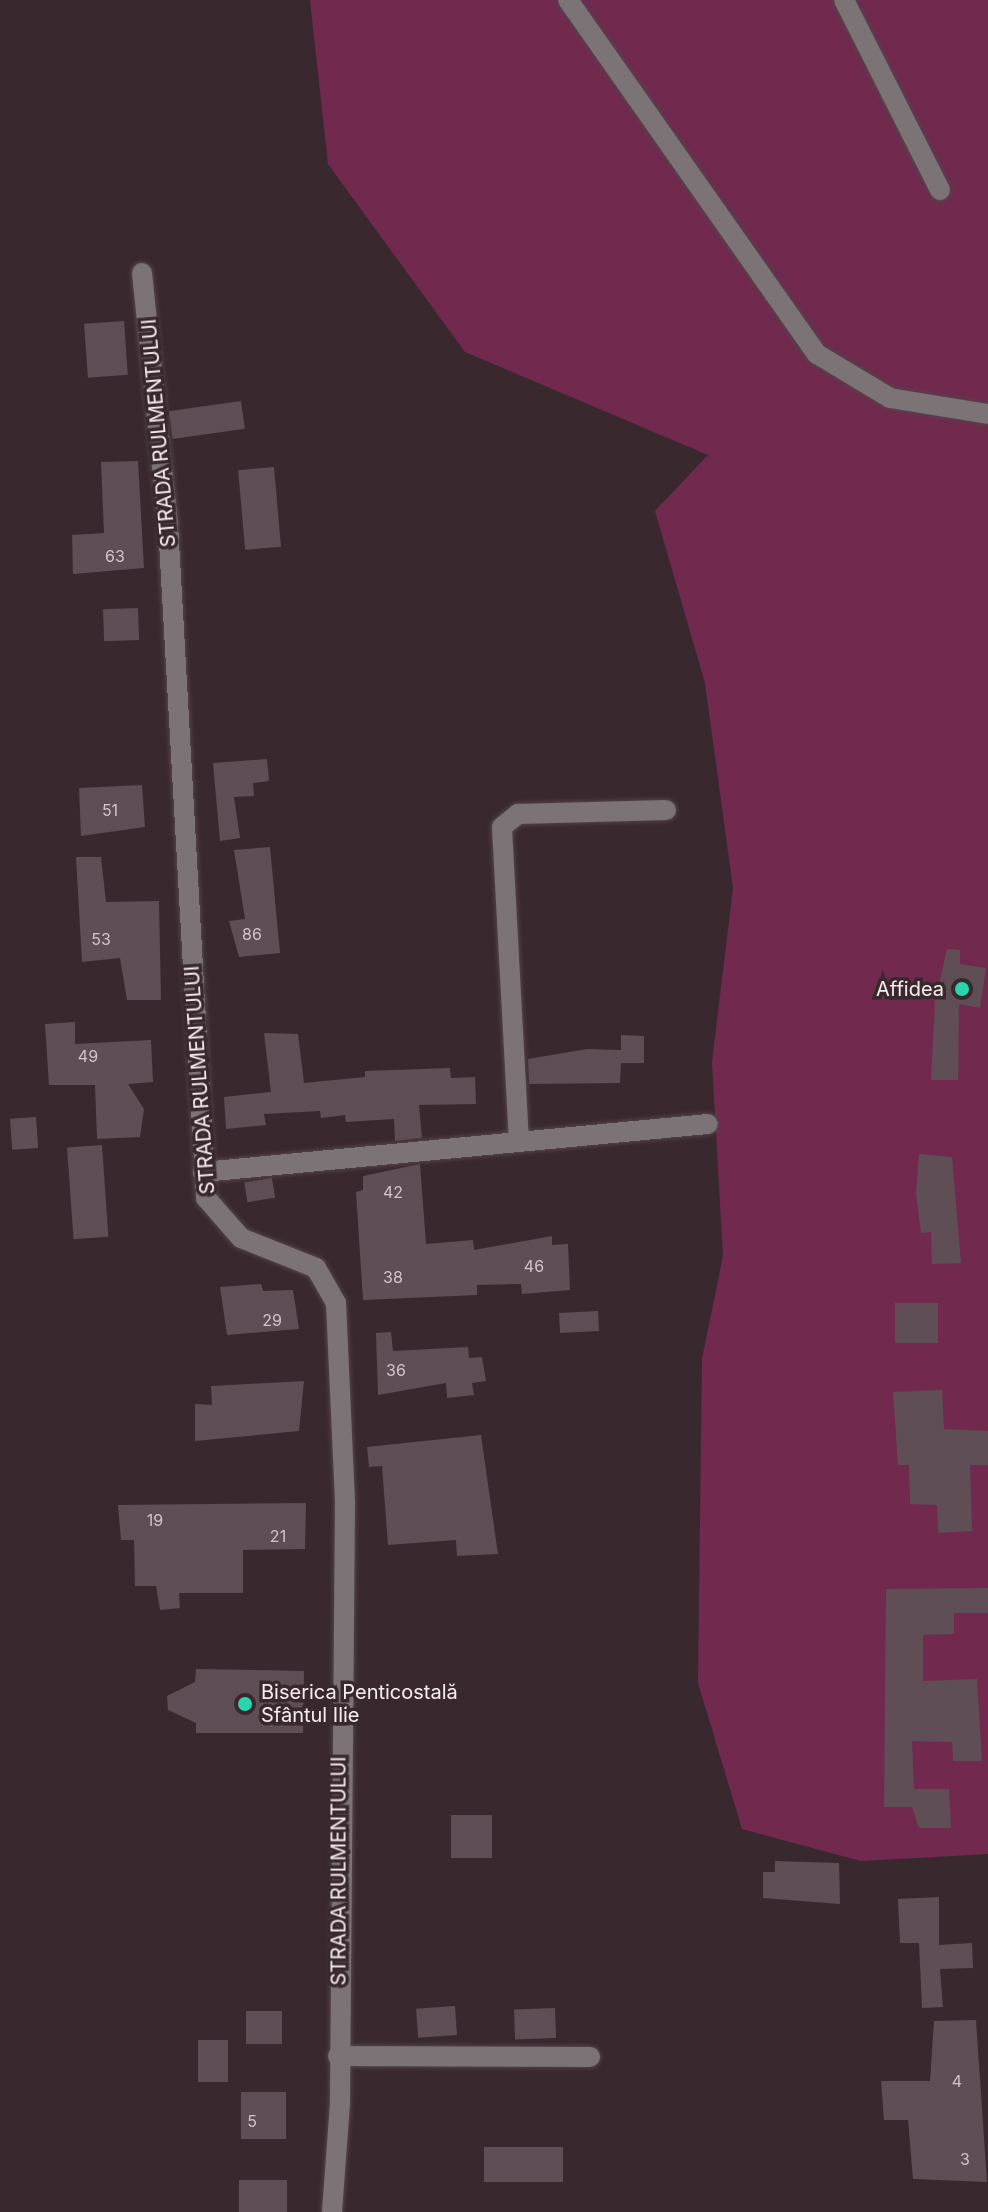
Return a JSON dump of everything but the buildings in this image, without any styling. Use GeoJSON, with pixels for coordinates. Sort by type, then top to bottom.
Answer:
{"type":"FeatureCollection","features":[{"type":"Feature","properties":{"kind":"street"},"geometry":{"type":"LineString","coordinates":[[568,0],[817,354],[890,398],[988,414]]}},
{"type":"Feature","properties":{"kind":"street"},"geometry":{"type":"LineString","coordinates":[[844,0],[940,190]]}},
{"type":"Feature","properties":{"kind":"street","name":"STRADA RULMENTULUI"},"geometry":{"type":"LineString","coordinates":[[142,273],[168,524],[206,1198],[225,1224],[241,1238],[316,1268],[336,1303],[345,1503],[338,2056],[332,2212]]}},
{"type":"Feature","properties":{"kind":"street"},"geometry":{"type":"LineString","coordinates":[[519,1142],[502,827],[518,814],[666,810]]}},
{"type":"Feature","properties":{"kind":"street"},"geometry":{"type":"LineString","coordinates":[[203,1172],[708,1124]]}},
{"type":"Feature","properties":{"kind":"street"},"geometry":{"type":"LineString","coordinates":[[338,2056],[590,2057]]}},
{"type":"Feature","properties":{"kind":"shaded area"},"geometry":{"type":"Polygon","coordinates":[[[310,0],[988,0],[988,1854],[861,1861],[742,1829],[698,1683],[702,1359],[723,1256],[712,1062],[733,888],[705,683],[655,511],[708,455],[465,352],[328,164],[310,0]]]}},
{"type":"Feature","properties":{"kind":"place","name":"Affidea"},"geometry":{"type":"Point","coordinates":[962,989]}},
{"type":"Feature","properties":{"kind":"place","name":"Biserica Penticostală Sfântul Ilie"},"geometry":{"type":"Point","coordinates":[245,1704]}}]}
